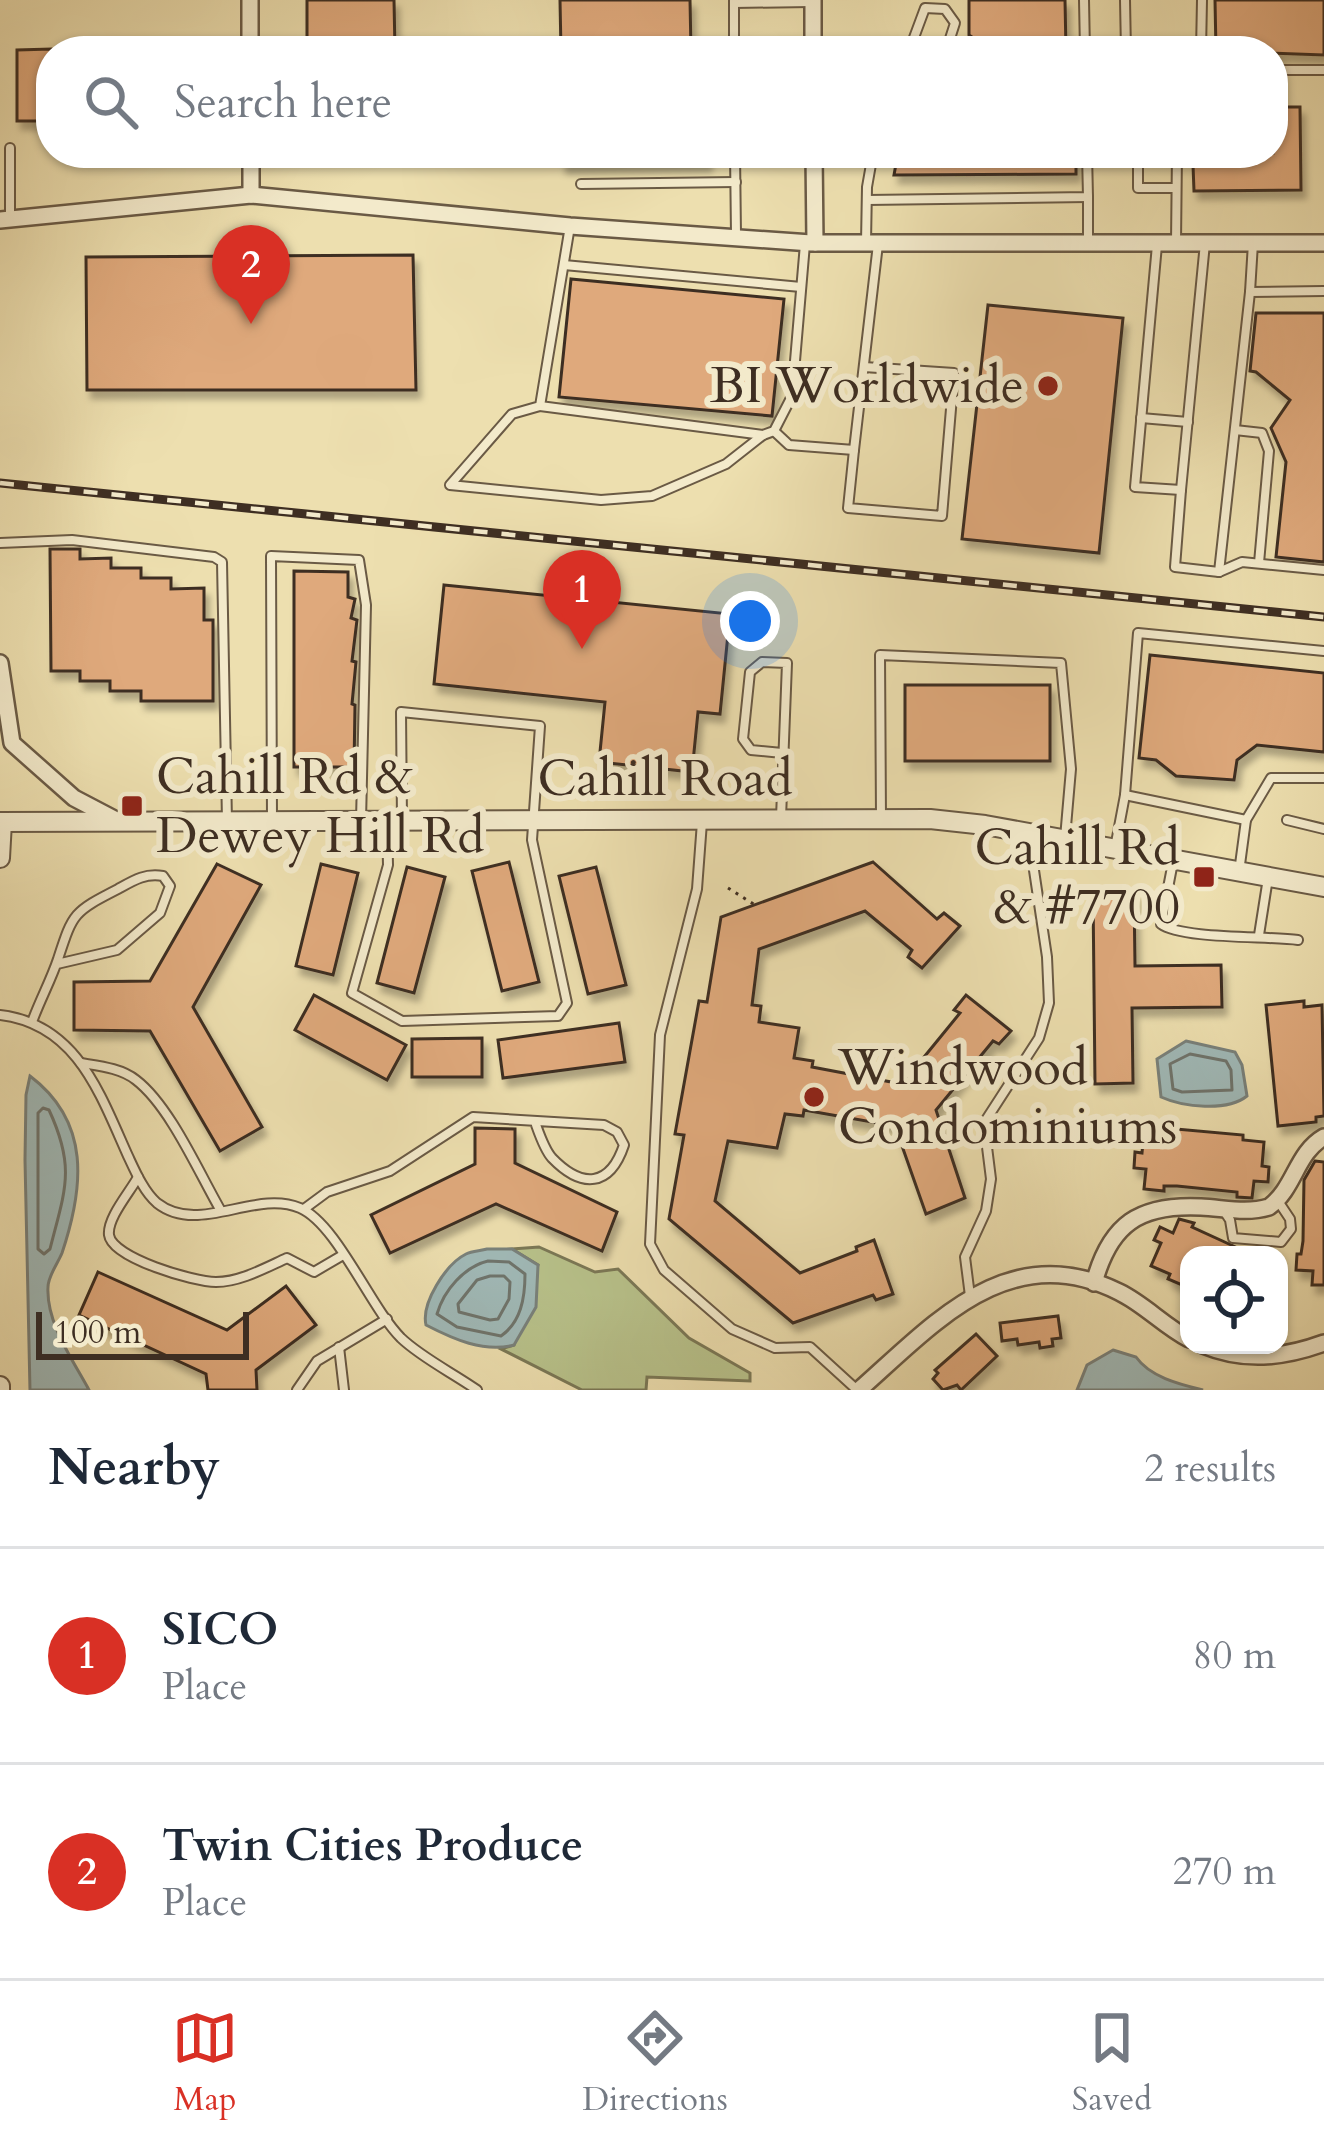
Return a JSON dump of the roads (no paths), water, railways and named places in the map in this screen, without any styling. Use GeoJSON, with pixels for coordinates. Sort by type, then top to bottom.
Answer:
{"type":"FeatureCollection","features":[{"type":"Feature","properties":{"kind":"street"},"geometry":{"type":"LineString","coordinates":[[250,0],[250,36]]}},
{"type":"Feature","properties":{"kind":"street"},"geometry":{"type":"LineString","coordinates":[[813,1],[813,36]]}},
{"type":"Feature","properties":{"kind":"street"},"geometry":{"type":"LineString","coordinates":[[251,168],[251,195]]}},
{"type":"Feature","properties":{"kind":"street"},"geometry":{"type":"LineString","coordinates":[[810,243],[813,168]]}},
{"type":"Feature","properties":{"kind":"street"},"geometry":{"type":"LineString","coordinates":[[5,220],[251,195],[810,243],[1324,243]]}},
{"type":"Feature","properties":{"kind":"street"},"geometry":{"type":"LineString","coordinates":[[0,663],[6,749],[74,798],[124,823]]}},
{"type":"Feature","properties":{"kind":"street","name":"Cahill Road"},"geometry":{"type":"LineString","coordinates":[[1,822],[930,819],[1324,887]]}},
{"type":"Feature","properties":{"kind":"street"},"geometry":{"type":"LineString","coordinates":[[0,858],[1,822]]}},
{"type":"Feature","properties":{"kind":"street"},"geometry":{"type":"LineString","coordinates":[[1094,1283],[1105,1250],[1124,1224],[1149,1212],[1176,1207],[1257,1211],[1278,1201],[1306,1149],[1324,1137]]}},
{"type":"Feature","properties":{"kind":"street"},"geometry":{"type":"LineString","coordinates":[[858,1390],[970,1296],[990,1285],[1030,1276],[1117,1290],[1180,1333]]}},
{"type":"Feature","properties":{"kind":"street"},"geometry":{"type":"LineString","coordinates":[[1288,1352],[1324,1343]]}},
{"type":"Feature","properties":{"kind":"street"},"geometry":{"type":"LineString","coordinates":[[1232,1354],[1281,1354]]}},
{"type":"Feature","properties":{"kind":"lane"},"geometry":{"type":"LineString","coordinates":[[1084,0],[1085,36]]}},
{"type":"Feature","properties":{"kind":"lane"},"geometry":{"type":"LineString","coordinates":[[1125,0],[1126,36]]}},
{"type":"Feature","properties":{"kind":"lane"},"geometry":{"type":"LineString","coordinates":[[1201,36],[1202,0]]}},
{"type":"Feature","properties":{"kind":"lane"},"geometry":{"type":"LineString","coordinates":[[734,36],[734,2],[813,1]]}},
{"type":"Feature","properties":{"kind":"lane"},"geometry":{"type":"LineString","coordinates":[[915,36],[925,8],[945,9],[955,23],[951,36]]}},
{"type":"Feature","properties":{"kind":"lane"},"geometry":{"type":"LineString","coordinates":[[1288,70],[1324,70]]}},
{"type":"Feature","properties":{"kind":"lane"},"geometry":{"type":"LineString","coordinates":[[5,220],[10,148]]}},
{"type":"Feature","properties":{"kind":"lane"},"geometry":{"type":"LineString","coordinates":[[736,168],[736,236]]}},
{"type":"Feature","properties":{"kind":"lane"},"geometry":{"type":"LineString","coordinates":[[864,367],[954,373],[942,516],[848,508],[864,367],[872,244],[867,200],[871,168]]}},
{"type":"Feature","properties":{"kind":"lane"},"geometry":{"type":"LineString","coordinates":[[1088,168],[1088,243]]}},
{"type":"Feature","properties":{"kind":"lane"},"geometry":{"type":"LineString","coordinates":[[1138,168],[1138,188],[1177,188]]}},
{"type":"Feature","properties":{"kind":"lane"},"geometry":{"type":"LineString","coordinates":[[1177,168],[1177,243]]}},
{"type":"Feature","properties":{"kind":"lane"},"geometry":{"type":"LineString","coordinates":[[581,184],[736,182]]}},
{"type":"Feature","properties":{"kind":"lane"},"geometry":{"type":"LineString","coordinates":[[867,200],[1088,197]]}},
{"type":"Feature","properties":{"kind":"lane"},"geometry":{"type":"LineString","coordinates":[[540,406],[570,226]]}},
{"type":"Feature","properties":{"kind":"lane"},"geometry":{"type":"LineString","coordinates":[[763,435],[540,406],[512,414],[450,485],[601,500],[652,496],[726,464],[774,431],[792,396],[810,243]]}},
{"type":"Feature","properties":{"kind":"lane"},"geometry":{"type":"LineString","coordinates":[[1157,243],[1135,487],[1181,490]]}},
{"type":"Feature","properties":{"kind":"lane"},"geometry":{"type":"LineString","coordinates":[[1205,243],[1175,567],[1219,572],[1242,562],[1324,570]]}},
{"type":"Feature","properties":{"kind":"lane"},"geometry":{"type":"LineString","coordinates":[[1219,572],[1253,243]]}},
{"type":"Feature","properties":{"kind":"lane"},"geometry":{"type":"LineString","coordinates":[[564,265],[802,287]]}},
{"type":"Feature","properties":{"kind":"lane"},"geometry":{"type":"LineString","coordinates":[[1250,292],[1324,291]]}},
{"type":"Feature","properties":{"kind":"lane"},"geometry":{"type":"LineString","coordinates":[[1141,418],[1188,422]]}},
{"type":"Feature","properties":{"kind":"lane"},"geometry":{"type":"LineString","coordinates":[[1234,430],[1262,434],[1269,451],[1258,563]]}},
{"type":"Feature","properties":{"kind":"lane"},"geometry":{"type":"LineString","coordinates":[[774,431],[789,445],[854,450]]}},
{"type":"Feature","properties":{"kind":"lane"},"geometry":{"type":"LineString","coordinates":[[0,543],[72,540],[214,557],[221,562],[227,823]]}},
{"type":"Feature","properties":{"kind":"lane"},"geometry":{"type":"LineString","coordinates":[[272,822],[271,556],[359,560],[366,605],[361,822]]}},
{"type":"Feature","properties":{"kind":"lane"},"geometry":{"type":"LineString","coordinates":[[1114,850],[1125,796],[1138,633],[1324,651]]}},
{"type":"Feature","properties":{"kind":"lane"},"geometry":{"type":"LineString","coordinates":[[880,819],[880,655],[1060,664],[1072,769],[1065,840]]}},
{"type":"Feature","properties":{"kind":"lane"},"geometry":{"type":"LineString","coordinates":[[781,820],[787,664],[762,662],[750,672],[743,739],[751,750],[782,753]]}},
{"type":"Feature","properties":{"kind":"lane"},"geometry":{"type":"LineString","coordinates":[[401,712],[540,726],[535,821],[536,866],[567,1003],[558,1016],[402,1021],[352,993],[388,866],[401,712]]}},
{"type":"Feature","properties":{"kind":"lane"},"geometry":{"type":"LineString","coordinates":[[1239,873],[1246,820],[1270,778],[1324,778]]}},
{"type":"Feature","properties":{"kind":"lane"},"geometry":{"type":"LineString","coordinates":[[1125,796],[1246,820]]}},
{"type":"Feature","properties":{"kind":"lane"},"geometry":{"type":"LineString","coordinates":[[703,820],[697,889],[659,1035],[650,1244],[664,1270],[732,1329],[775,1348],[810,1347],[858,1390]]}},
{"type":"Feature","properties":{"kind":"lane"},"geometry":{"type":"LineString","coordinates":[[1287,820],[1324,829]]}},
{"type":"Feature","properties":{"kind":"lane"},"geometry":{"type":"LineString","coordinates":[[970,1296],[965,1257],[980,1229],[991,1179],[984,1123],[1039,1039],[1049,1003],[1029,833]]}},
{"type":"Feature","properties":{"kind":"lane"},"geometry":{"type":"LineString","coordinates":[[1173,860],[1161,924],[1173,933],[1298,940]]}},
{"type":"Feature","properties":{"kind":"lane"},"geometry":{"type":"LineString","coordinates":[[32,1022],[47,978],[57,964],[66,927],[81,910],[142,876],[163,876],[170,886],[160,914],[116,950],[57,964]]}},
{"type":"Feature","properties":{"kind":"lane"},"geometry":{"type":"LineString","coordinates":[[1258,935],[1268,878]]}},
{"type":"Feature","properties":{"kind":"lane"},"geometry":{"type":"LineString","coordinates":[[0,1016],[45,1027],[80,1063],[94,1080],[138,1178],[158,1203],[201,1216],[271,1201],[304,1209],[329,1232],[402,1339],[477,1390]]}},
{"type":"Feature","properties":{"kind":"lane"},"geometry":{"type":"LineString","coordinates":[[80,1063],[110,1068],[136,1080],[162,1111],[221,1210]]}},
{"type":"Feature","properties":{"kind":"lane"},"geometry":{"type":"LineString","coordinates":[[304,1209],[328,1192],[390,1171],[473,1117],[604,1125],[617,1132],[624,1145],[618,1162],[609,1175],[597,1180],[579,1178],[550,1156],[535,1122]]}},
{"type":"Feature","properties":{"kind":"lane"},"geometry":{"type":"LineString","coordinates":[[138,1178],[109,1228],[116,1249],[140,1260],[218,1282],[253,1274],[286,1258],[314,1272],[343,1255]]}},
{"type":"Feature","properties":{"kind":"lane"},"geometry":{"type":"LineString","coordinates":[[1223,1210],[1233,1238],[1280,1242],[1292,1229],[1278,1201]]}},
{"type":"Feature","properties":{"kind":"lane"},"geometry":{"type":"LineString","coordinates":[[297,1390],[317,1360],[387,1319]]}},
{"type":"Feature","properties":{"kind":"lane"},"geometry":{"type":"LineString","coordinates":[[339,1347],[344,1390]]}},
{"type":"Feature","properties":{"kind":"water"},"geometry":{"type":"Polygon","coordinates":[[[1186,1041],[1235,1052],[1247,1096],[1205,1106],[1161,1097],[1157,1059],[1186,1041]]]}},
{"type":"Feature","properties":{"kind":"water"},"geometry":{"type":"Polygon","coordinates":[[[30,1076],[50,1094],[73,1135],[78,1180],[75,1204],[48,1283],[49,1301],[62,1341],[89,1390],[30,1390],[25,1160],[30,1076]]]}},
{"type":"Feature","properties":{"kind":"water"},"geometry":{"type":"Polygon","coordinates":[[[512,1249],[538,1265],[536,1307],[514,1345],[480,1346],[426,1325],[427,1306],[443,1275],[466,1254],[512,1249]]]}},
{"type":"Feature","properties":{"kind":"water"},"geometry":{"type":"Polygon","coordinates":[[[1113,1350],[1136,1357],[1166,1379],[1203,1390],[1077,1390],[1087,1365],[1113,1350]]]}},
{"type":"Feature","properties":{"kind":"railway"},"geometry":{"type":"LineString","coordinates":[[0,483],[1324,617]]}},
{"type":"Feature","properties":{"kind":"place","name":"Twin Cities Produce"},"geometry":{"type":"Point","coordinates":[251,324]}},
{"type":"Feature","properties":{"kind":"place","name":"BI Worldwide"},"geometry":{"type":"Point","coordinates":[1048,386]}},
{"type":"Feature","properties":{"kind":"place","name":"SICO"},"geometry":{"type":"Point","coordinates":[582,649]}},
{"type":"Feature","properties":{"kind":"place","name":"Cahill Rd & Dewey Hill Rd"},"geometry":{"type":"Point","coordinates":[132,806]}},
{"type":"Feature","properties":{"kind":"place","name":"Cahill Rd & #7700"},"geometry":{"type":"Point","coordinates":[1204,877]}},
{"type":"Feature","properties":{"kind":"place","name":"Windwood Condominiums"},"geometry":{"type":"Point","coordinates":[814,1097]}}]}
